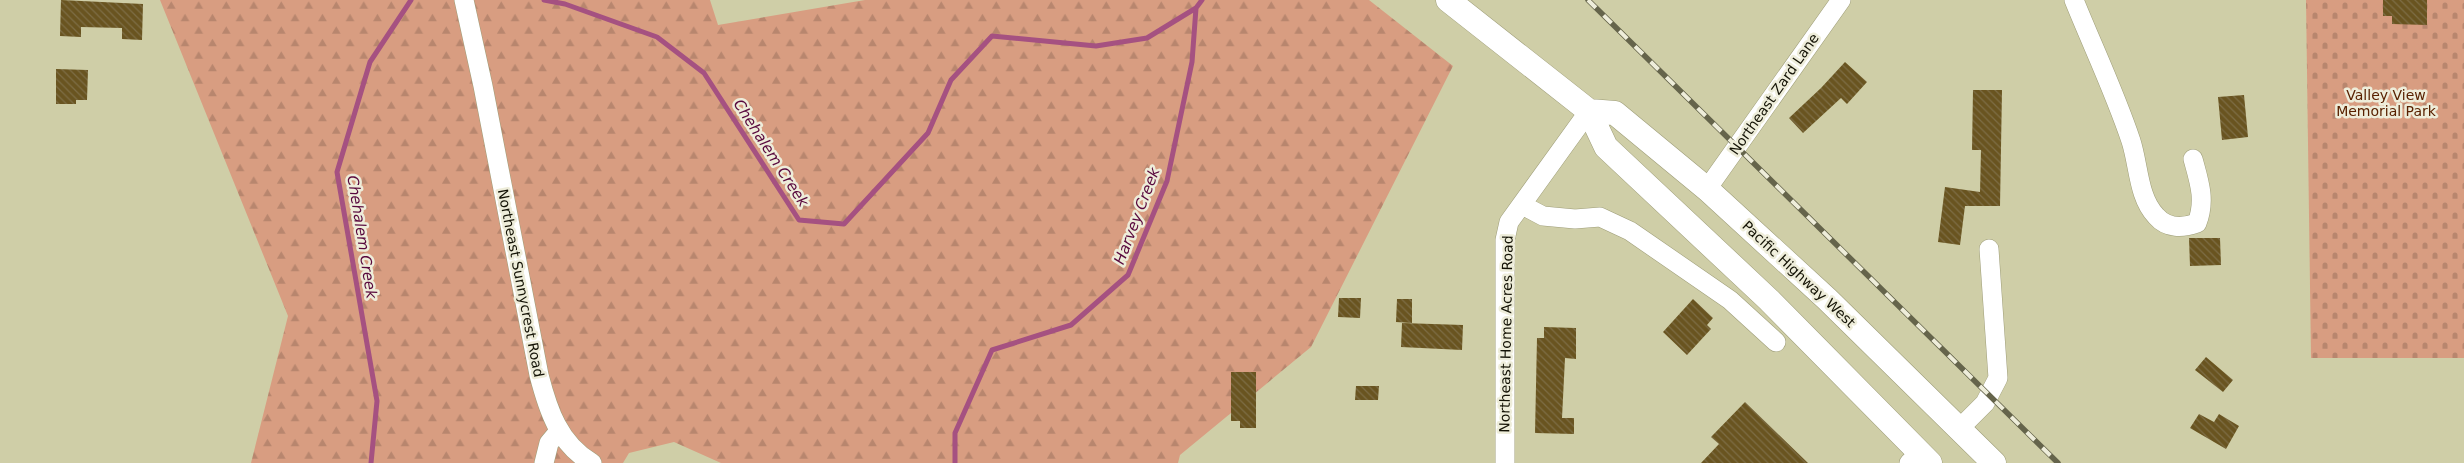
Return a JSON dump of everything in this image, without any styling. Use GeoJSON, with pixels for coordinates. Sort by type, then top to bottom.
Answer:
{"type":"FeatureCollection","features":[{"type":"Feature","properties":{"kind":"main road"},"geometry":{"type":"LineString","coordinates":[[1448,0],[1589,111],[1606,146],[1769,300],[1920,460]]}},
{"type":"Feature","properties":{"kind":"main road","name":"Pacific Highway West"},"geometry":{"type":"LineString","coordinates":[[1589,111],[1615,113],[1708,189],[1827,299],[1994,463]]}},
{"type":"Feature","properties":{"kind":"street","name":"Northeast Sunnycrest Road"},"geometry":{"type":"LineString","coordinates":[[464,0],[483,86],[539,376],[547,406],[560,431],[572,448],[592,463]]}},
{"type":"Feature","properties":{"kind":"street","name":"Northeast Zard Lane"},"geometry":{"type":"LineString","coordinates":[[1708,189],[1841,0]]}},
{"type":"Feature","properties":{"kind":"street"},"geometry":{"type":"LineString","coordinates":[[2074,0],[2131,142],[2146,204],[2157,218],[2168,225],[2184,228],[2197,223],[2202,211],[2202,191],[2193,158]]}},
{"type":"Feature","properties":{"kind":"street","name":"Northeast Home Acres Road"},"geometry":{"type":"LineString","coordinates":[[1505,463],[1505,240],[1509,222],[1589,111]]}},
{"type":"Feature","properties":{"kind":"street"},"geometry":{"type":"LineString","coordinates":[[1522,205],[1543,216],[1600,217],[1630,231],[1730,300],[1776,342]]}},
{"type":"Feature","properties":{"kind":"street"},"geometry":{"type":"LineString","coordinates":[[1959,429],[1985,403],[1998,378],[1989,249]]}},
{"type":"Feature","properties":{"kind":"street"},"geometry":{"type":"LineString","coordinates":[[544,463],[549,443],[560,431]]}},
{"type":"Feature","properties":{"kind":"green space"},"geometry":{"type":"Polygon","coordinates":[[[160,0],[710,0],[718,25],[865,0],[1369,0],[1453,66],[1311,347],[1180,455],[1178,463],[721,463],[674,442],[629,453],[623,463],[251,463],[288,316],[160,0]]]}},
{"type":"Feature","properties":{"kind":"green space","name":"Valley View Memorial Park"},"geometry":{"type":"Polygon","coordinates":[[[2306,0],[2464,0],[2464,358],[2311,358],[2306,0]]]}},
{"type":"Feature","properties":{"kind":"building"},"geometry":{"type":"Polygon","coordinates":[[[61,0],[143,4],[142,40],[122,39],[122,28],[81,27],[81,37],[60,36],[61,0]]]}},
{"type":"Feature","properties":{"kind":"building"},"geometry":{"type":"Polygon","coordinates":[[[2383,0],[2427,0],[2427,25],[2392,24],[2392,16],[2383,16],[2383,0]]]}},
{"type":"Feature","properties":{"kind":"building"},"geometry":{"type":"Polygon","coordinates":[[[1845,62],[1867,82],[1847,104],[1841,98],[1803,133],[1789,118],[1845,62]]]}},
{"type":"Feature","properties":{"kind":"building"},"geometry":{"type":"Polygon","coordinates":[[[56,69],[88,70],[87,100],[76,100],[76,104],[56,104],[56,69]]]}},
{"type":"Feature","properties":{"kind":"building"},"geometry":{"type":"Polygon","coordinates":[[[1973,90],[2002,90],[2000,206],[1965,206],[1960,245],[1938,242],[1945,187],[1980,192],[1981,150],[1972,150],[1973,90]]]}},
{"type":"Feature","properties":{"kind":"building"},"geometry":{"type":"Polygon","coordinates":[[[2244,95],[2248,137],[2222,140],[2218,97],[2244,95]]]}},
{"type":"Feature","properties":{"kind":"building"},"geometry":{"type":"Polygon","coordinates":[[[2189,238],[2220,238],[2221,265],[2190,266],[2189,238]]]}},
{"type":"Feature","properties":{"kind":"building"},"geometry":{"type":"Polygon","coordinates":[[[1339,298],[1361,298],[1360,318],[1338,317],[1339,298]]]}},
{"type":"Feature","properties":{"kind":"building"},"geometry":{"type":"Polygon","coordinates":[[[1397,299],[1412,299],[1412,323],[1396,322],[1397,299]]]}},
{"type":"Feature","properties":{"kind":"building"},"geometry":{"type":"Polygon","coordinates":[[[1693,299],[1713,318],[1707,325],[1711,329],[1687,355],[1663,332],[1693,299]]]}},
{"type":"Feature","properties":{"kind":"building"},"geometry":{"type":"Polygon","coordinates":[[[1402,323],[1463,325],[1462,350],[1401,347],[1402,323]]]}},
{"type":"Feature","properties":{"kind":"building"},"geometry":{"type":"Polygon","coordinates":[[[1544,327],[1576,328],[1576,359],[1565,358],[1562,418],[1574,418],[1574,434],[1535,433],[1537,338],[1544,338],[1544,327]]]}},
{"type":"Feature","properties":{"kind":"building"},"geometry":{"type":"Polygon","coordinates":[[[2206,357],[2233,380],[2223,392],[2195,370],[2206,357]]]}},
{"type":"Feature","properties":{"kind":"building"},"geometry":{"type":"Polygon","coordinates":[[[1231,372],[1256,372],[1256,428],[1240,428],[1240,421],[1231,421],[1231,372]]]}},
{"type":"Feature","properties":{"kind":"building"},"geometry":{"type":"Polygon","coordinates":[[[1356,386],[1379,386],[1378,400],[1355,400],[1356,386]]]}},
{"type":"Feature","properties":{"kind":"building"},"geometry":{"type":"Polygon","coordinates":[[[1745,402],[1808,463],[1701,463],[1719,444],[1711,437],[1745,402]]]}},
{"type":"Feature","properties":{"kind":"building"},"geometry":{"type":"Polygon","coordinates":[[[2199,414],[2214,422],[2219,414],[2239,426],[2226,449],[2190,428],[2199,414]]]}},
{"type":"Feature","properties":{"kind":"waterway","name":"Chehalem Creek"},"geometry":{"type":"LineString","coordinates":[[371,463],[377,401],[337,172],[370,62],[411,0]]}},
{"type":"Feature","properties":{"kind":"waterway","name":"Chehalem Creek"},"geometry":{"type":"LineString","coordinates":[[544,0],[565,4],[657,37],[704,73],[799,220],[844,224],[928,133],[951,80],[992,36],[1096,46],[1147,38],[1196,8],[1202,0]]}},
{"type":"Feature","properties":{"kind":"waterway","name":"Harvey Creek"},"geometry":{"type":"LineString","coordinates":[[955,463],[955,433],[992,350],[1071,325],[1128,275],[1167,181],[1192,62],[1196,8]]}},
{"type":"Feature","properties":{"kind":"railway"},"geometry":{"type":"LineString","coordinates":[[1588,0],[2058,463]]}}]}
